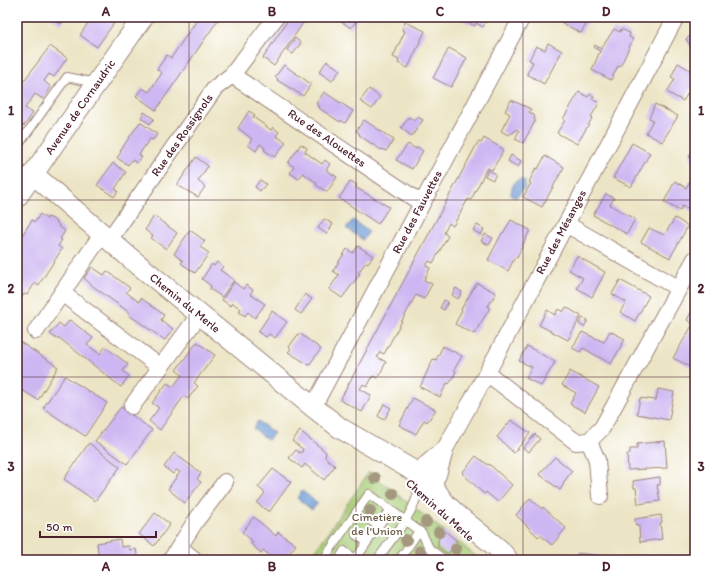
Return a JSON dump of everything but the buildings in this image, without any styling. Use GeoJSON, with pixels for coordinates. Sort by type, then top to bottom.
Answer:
{"type":"FeatureCollection","features":[{"type":"Feature","properties":{"kind":"street","name":"Rue des Rossignols"},"geometry":{"type":"LineString","coordinates":[[36,331],[62,293],[106,237],[215,88],[232,75],[276,17]]}},
{"type":"Feature","properties":{"kind":"street","name":"Rue des Fauvettes"},"geometry":{"type":"LineString","coordinates":[[313,407],[522,17]]}},
{"type":"Feature","properties":{"kind":"street","name":"Rue des Mésanges"},"geometry":{"type":"LineString","coordinates":[[423,482],[438,475],[446,447],[487,373],[676,17]]}},
{"type":"Feature","properties":{"kind":"street","name":"Avenue de Cornaudric"},"geometry":{"type":"LineString","coordinates":[[17,197],[97,84],[140,18]]}},
{"type":"Feature","properties":{"kind":"street","name":"Rue des Alouettes"},"geometry":{"type":"LineString","coordinates":[[232,75],[421,203]]}},
{"type":"Feature","properties":{"kind":"street","name":"Chemin du Merle"},"geometry":{"type":"LineString","coordinates":[[33,174],[199,315],[340,428],[368,456],[423,482],[456,514],[500,550],[508,560]]}},
{"type":"Feature","properties":{"kind":"street"},"geometry":{"type":"LineString","coordinates":[[566,224],[678,288]]}},
{"type":"Feature","properties":{"kind":"street"},"geometry":{"type":"LineString","coordinates":[[487,373],[576,442],[590,441],[602,428],[695,259]]}},
{"type":"Feature","properties":{"kind":"street"},"geometry":{"type":"LineString","coordinates":[[62,293],[160,367]]}},
{"type":"Feature","properties":{"kind":"street"},"geometry":{"type":"LineString","coordinates":[[132,406],[199,315]]}},
{"type":"Feature","properties":{"kind":"street"},"geometry":{"type":"LineString","coordinates":[[590,441],[597,460],[600,496]]}},
{"type":"Feature","properties":{"kind":"street"},"geometry":{"type":"LineString","coordinates":[[195,560],[175,554],[195,522],[225,482]]}},
{"type":"Feature","properties":{"kind":"street","name":"Chemin du Merle"},"geometry":{"type":"LineString","coordinates":[[423,482],[444,516],[482,547],[504,560]]}},
{"type":"Feature","properties":{"kind":"lane"},"geometry":{"type":"LineString","coordinates":[[17,147],[67,77],[97,84]]}},
{"type":"Feature","properties":{"kind":"lane"},"geometry":{"type":"LineString","coordinates":[[377,560],[405,520],[423,482]]}},
{"type":"Feature","properties":{"kind":"lane"},"geometry":{"type":"LineString","coordinates":[[323,560],[369,494],[419,531],[429,548],[432,557],[445,560]]}},
{"type":"Feature","properties":{"kind":"lane"},"geometry":{"type":"LineString","coordinates":[[341,556],[344,551],[355,559],[390,509]]}},
{"type":"Feature","properties":{"kind":"lane"},"geometry":{"type":"LineString","coordinates":[[369,515],[367,518],[378,526]]}},
{"type":"Feature","properties":{"kind":"lane"},"geometry":{"type":"LineString","coordinates":[[399,560],[419,531]]}},
{"type":"Feature","properties":{"kind":"lane"},"geometry":{"type":"LineString","coordinates":[[356,535],[367,542]]}},
{"type":"Feature","properties":{"kind":"green space","name":"Cimetière de l'Union"},"geometry":{"type":"Polygon","coordinates":[[[369,472],[481,560],[309,560],[369,472]]]}},
{"type":"Feature","properties":{"kind":"water"},"geometry":{"type":"Polygon","coordinates":[[[521,179],[525,181],[525,187],[517,197],[513,197],[511,195],[512,187],[516,181],[521,179]]]}},
{"type":"Feature","properties":{"kind":"water"},"geometry":{"type":"Polygon","coordinates":[[[353,220],[369,232],[363,240],[346,228],[353,220]]]}},
{"type":"Feature","properties":{"kind":"water"},"geometry":{"type":"Polygon","coordinates":[[[258,421],[274,433],[268,440],[253,428],[258,421]]]}},
{"type":"Feature","properties":{"kind":"water"},"geometry":{"type":"Polygon","coordinates":[[[302,491],[318,503],[312,510],[297,498],[302,491]]]}}]}
